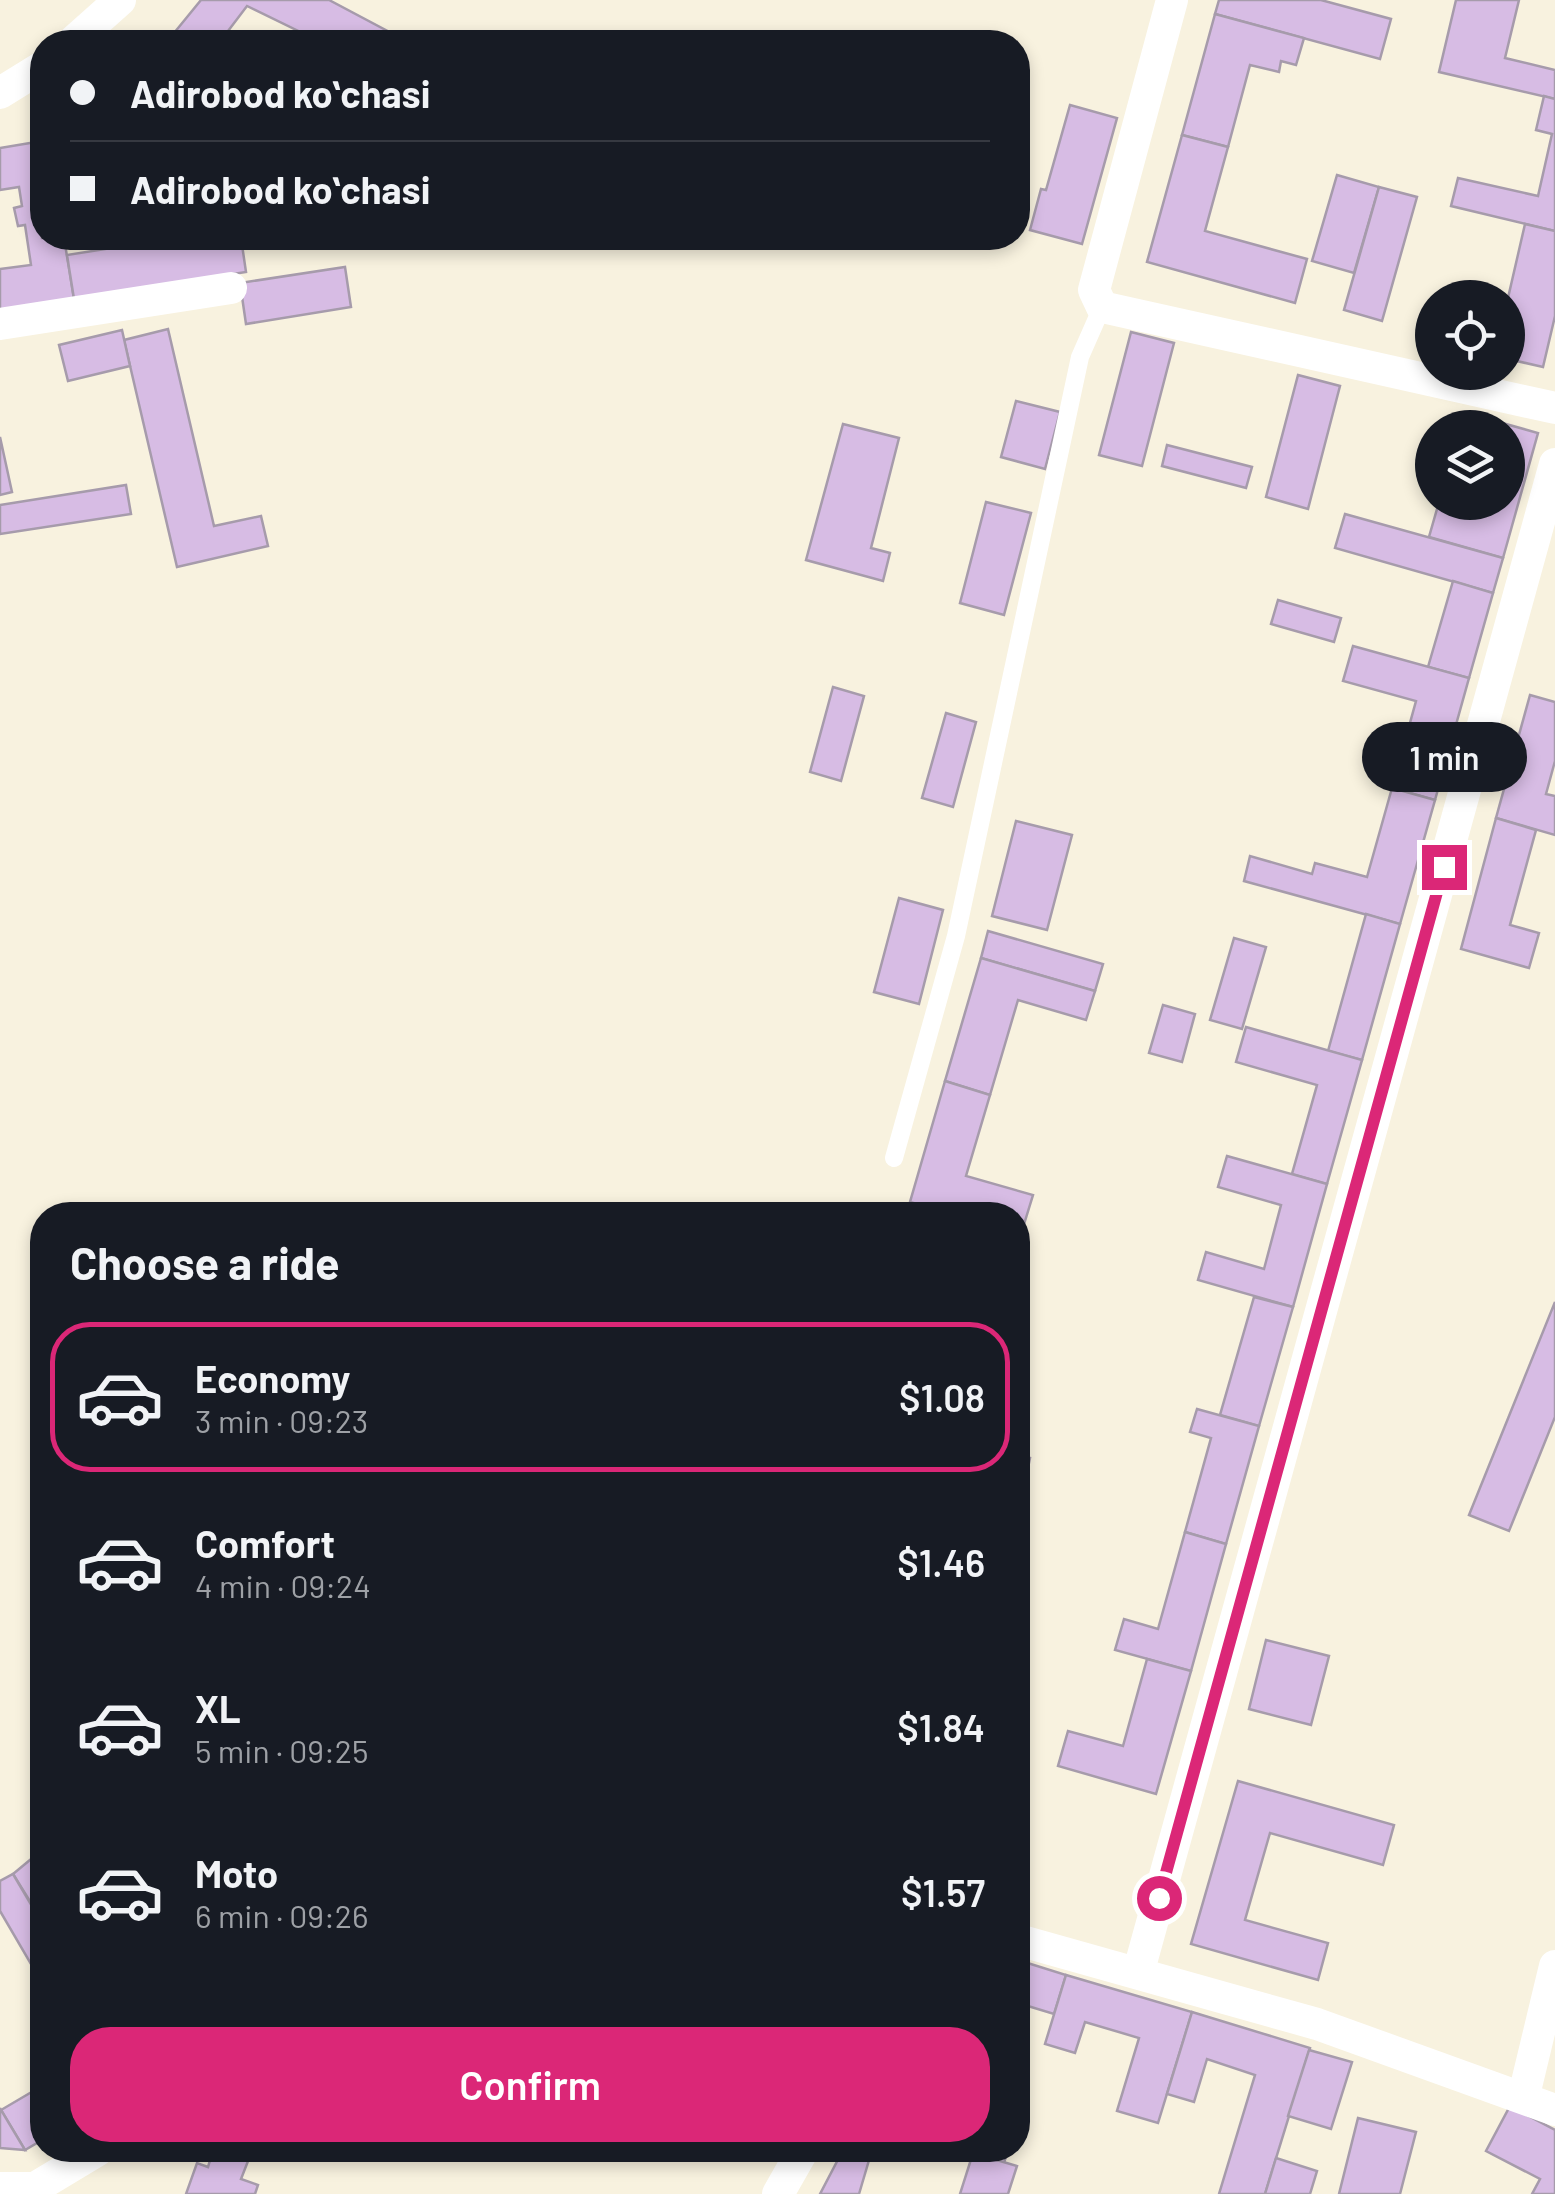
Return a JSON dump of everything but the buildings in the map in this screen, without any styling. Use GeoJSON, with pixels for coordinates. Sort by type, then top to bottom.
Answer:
{"type":"FeatureCollection","features":[{"type":"Feature","properties":{"kind":"street"},"geometry":{"type":"LineString","coordinates":[[86,30],[120,0]]}},
{"type":"Feature","properties":{"kind":"street"},"geometry":{"type":"LineString","coordinates":[[1172,0],[1094,290],[1102,306],[1555,408]]}},
{"type":"Feature","properties":{"kind":"street"},"geometry":{"type":"LineString","coordinates":[[0,93],[30,74]]}},
{"type":"Feature","properties":{"kind":"street"},"geometry":{"type":"LineString","coordinates":[[0,324],[231,288]]}},
{"type":"Feature","properties":{"kind":"street"},"geometry":{"type":"LineString","coordinates":[[1139,1970],[1555,464]]}},
{"type":"Feature","properties":{"kind":"street"},"geometry":{"type":"LineString","coordinates":[[1030,1943],[1139,1970],[1524,2095],[1555,2110]]}},
{"type":"Feature","properties":{"kind":"street"},"geometry":{"type":"LineString","coordinates":[[1524,2095],[1555,1966]]}},
{"type":"Feature","properties":{"kind":"street"},"geometry":{"type":"LineString","coordinates":[[0,2188],[35,2188],[78,2162]]}},
{"type":"Feature","properties":{"kind":"street"},"geometry":{"type":"LineString","coordinates":[[778,2194],[796,2162]]}},
{"type":"Feature","properties":{"kind":"lane"},"geometry":{"type":"LineString","coordinates":[[894,1158],[956,936],[1080,357],[1102,306]]}},
{"type":"Feature","properties":{"kind":"route"},"geometry":{"type":"LineString","coordinates":[[1159,1898],[1444,867]]}}]}
